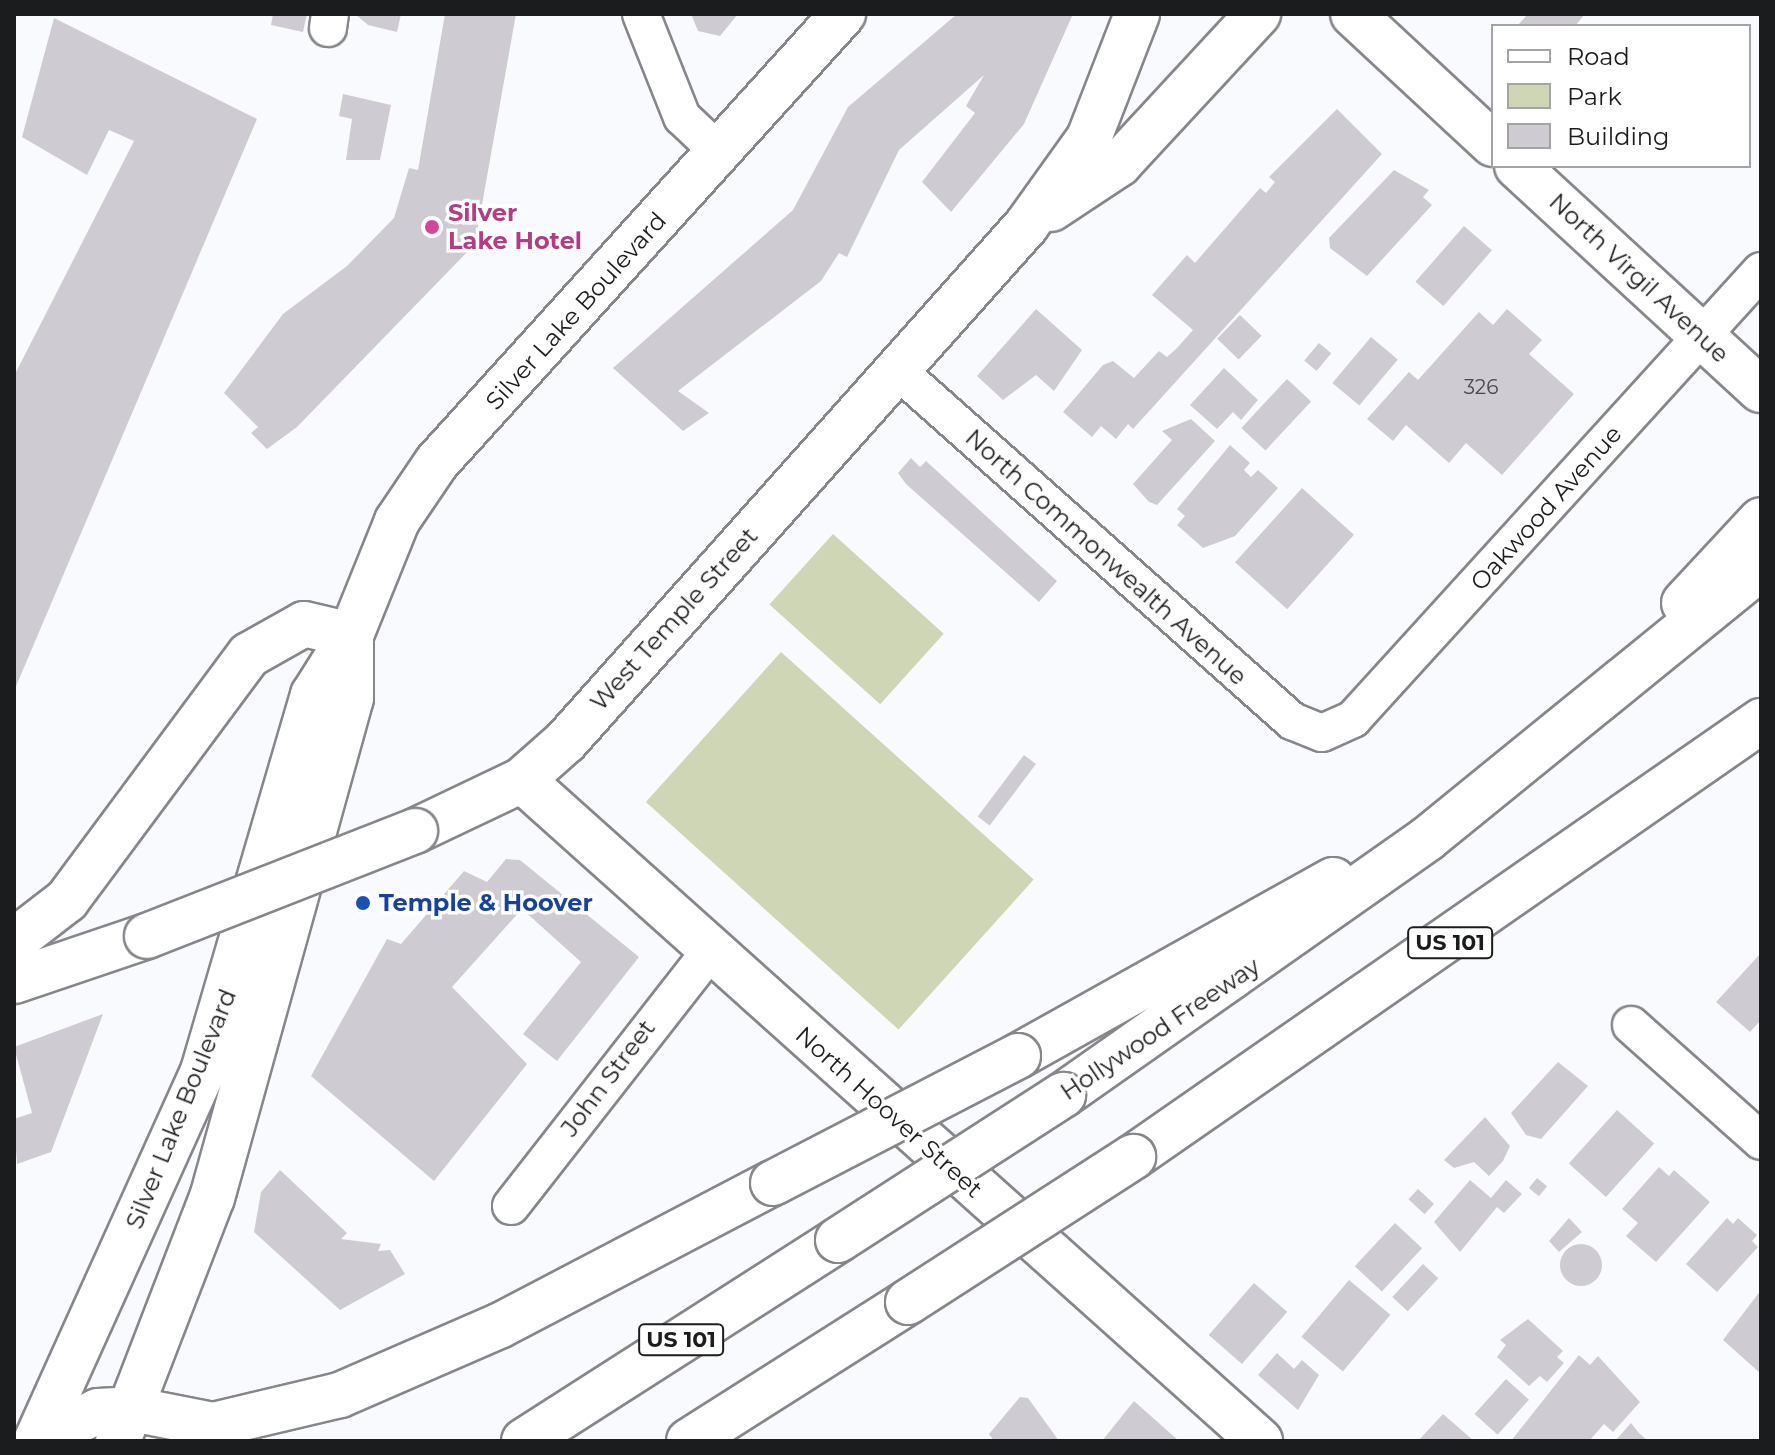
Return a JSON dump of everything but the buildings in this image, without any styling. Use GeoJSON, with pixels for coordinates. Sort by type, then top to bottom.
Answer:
{"type":"FeatureCollection","features":[{"type":"Feature","properties":{"kind":"main road","name":"Silver Lake Boulevard"},"geometry":{"type":"LineString","coordinates":[[36,1441],[203,1071],[313,695],[351,635],[374,567],[437,462],[843,14]]}},
{"type":"Feature","properties":{"kind":"main road","name":"West Temple Street"},"geometry":{"type":"LineString","coordinates":[[14,981],[147,936],[415,831],[522,780],[566,741],[1026,226],[1089,138],[1137,14]]}},
{"type":"Feature","properties":{"kind":"main road"},"geometry":{"type":"LineString","coordinates":[[1026,226],[1119,164],[1258,14]]}},
{"type":"Feature","properties":{"kind":"main road"},"geometry":{"type":"LineString","coordinates":[[1353,14],[1491,142]]}},
{"type":"Feature","properties":{"kind":"main road","name":"North Virgil Avenue"},"geometry":{"type":"LineString","coordinates":[[1519,168],[1761,390]]}},
{"type":"Feature","properties":{"kind":"main road","name":"Hollywood Freeway"},"geometry":{"type":"LineString","coordinates":[[524,1441],[1063,1095],[1298,936],[1579,720],[1755,551]]}},
{"type":"Feature","properties":{"kind":"main road"},"geometry":{"type":"LineString","coordinates":[[14,941],[67,900],[249,655],[304,624],[351,635]]}},
{"type":"Feature","properties":{"kind":"main road","name":"Silver Lake Boulevard"},"geometry":{"type":"LineString","coordinates":[[125,1425],[212,1198],[351,698],[351,635]]}},
{"type":"Feature","properties":{"kind":"main road","name":"US 101"},"geometry":{"type":"LineString","coordinates":[[689,1441],[1133,1157],[1761,721]]}},
{"type":"Feature","properties":{"kind":"main road","name":"North Hoover Street"},"geometry":{"type":"LineString","coordinates":[[522,780],[709,953],[1260,1441]]}},
{"type":"Feature","properties":{"kind":"main road"},"geometry":{"type":"LineString","coordinates":[[36,1441],[98,1411],[125,1425],[213,1425],[340,1395],[499,1326],[1018,1056],[1495,787]]}},
{"type":"Feature","properties":{"kind":"main road"},"geometry":{"type":"LineString","coordinates":[[723,1441],[908,1302]]}},
{"type":"Feature","properties":{"kind":"street"},"geometry":{"type":"LineString","coordinates":[[641,14],[682,117],[718,151]]}},
{"type":"Feature","properties":{"kind":"street","name":"Oakwood Avenue"},"geometry":{"type":"LineString","coordinates":[[1322,733],[1353,719],[1761,271]]}},
{"type":"Feature","properties":{"kind":"street","name":"North Commonwealth Avenue"},"geometry":{"type":"LineString","coordinates":[[896,369],[1292,721],[1322,733]]}},
{"type":"Feature","properties":{"kind":"street","name":"John Street"},"geometry":{"type":"LineString","coordinates":[[511,1206],[709,953]]}},
{"type":"Feature","properties":{"kind":"street"},"geometry":{"type":"LineString","coordinates":[[1631,1025],[1761,1141]]}},
{"type":"Feature","properties":{"kind":"green space"},"geometry":{"type":"Polygon","coordinates":[[[833,534],[944,634],[880,704],[769,605],[833,534]]]}},
{"type":"Feature","properties":{"kind":"green space"},"geometry":{"type":"Polygon","coordinates":[[[781,652],[1034,880],[899,1030],[646,802],[781,652]]]}},
{"type":"Feature","properties":{"kind":"place","name":"Silver Lake Hotel"},"geometry":{"type":"Point","coordinates":[432,227]}},
{"type":"Feature","properties":{"kind":"place","name":"Temple & Hoover"},"geometry":{"type":"Point","coordinates":[363,903]}}]}
